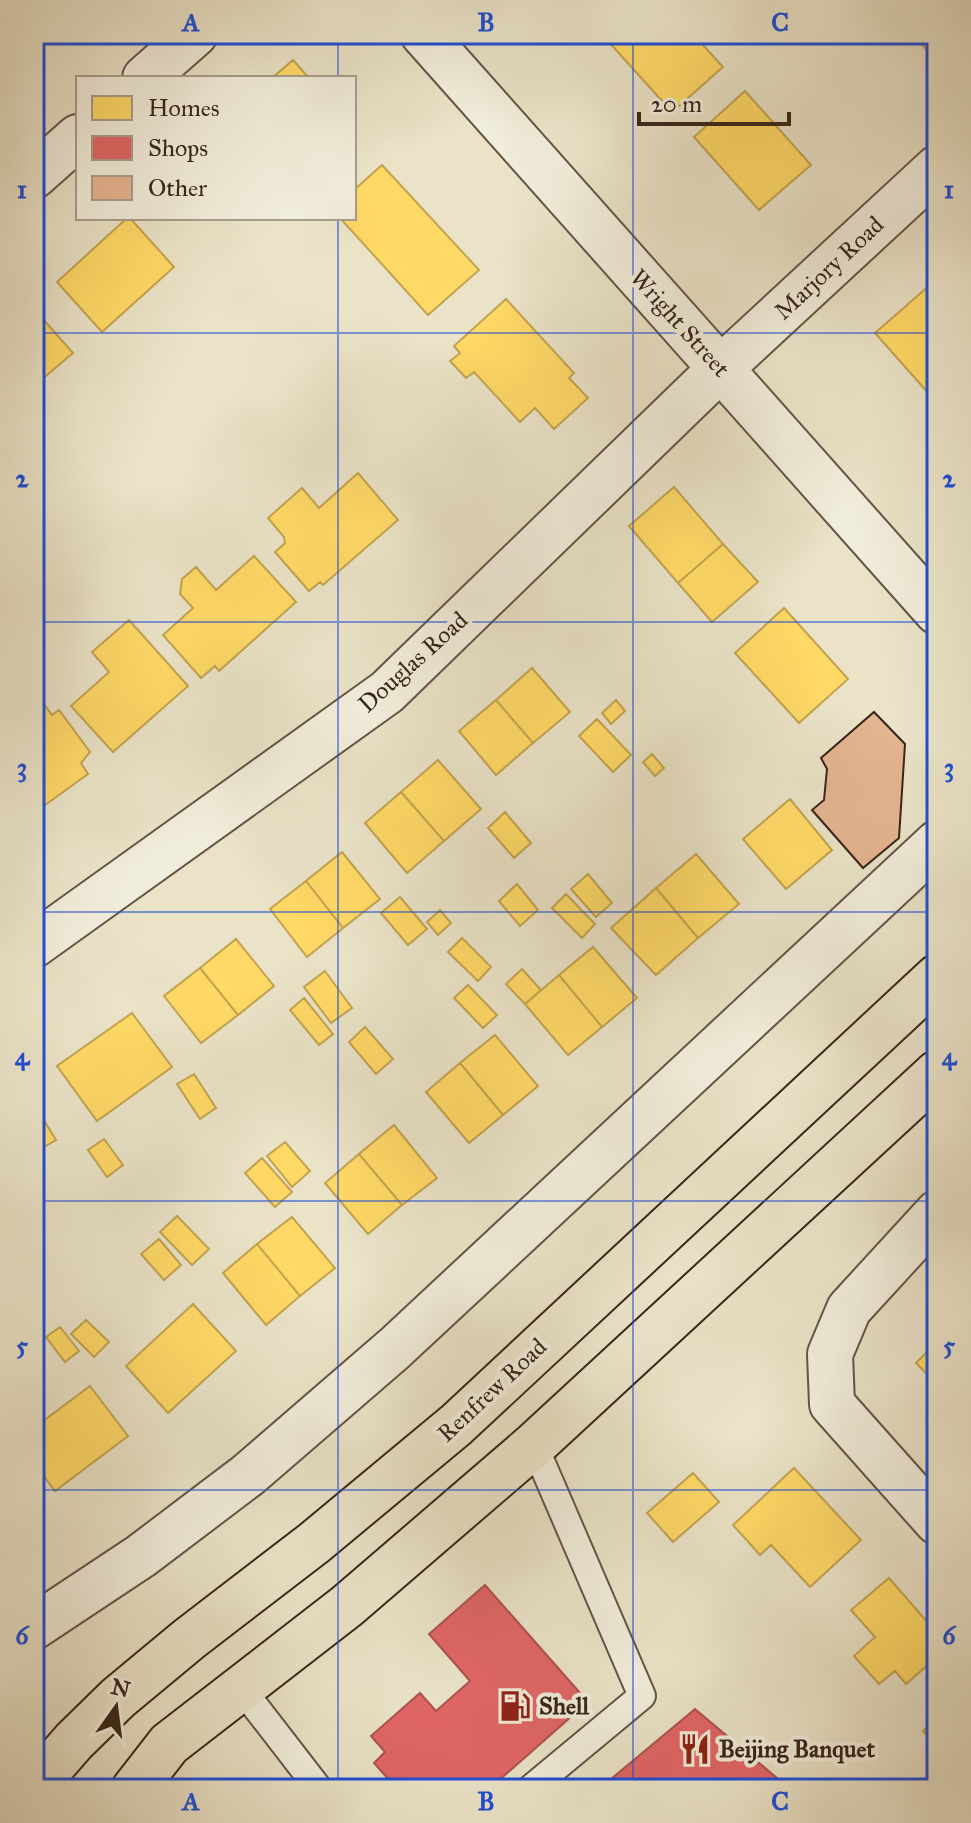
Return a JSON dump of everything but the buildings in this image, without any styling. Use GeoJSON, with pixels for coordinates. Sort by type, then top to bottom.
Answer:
{"type":"FeatureCollection","features":[{"type":"Feature","properties":{"kind":"main road","name":"Renfrew Road"},"geometry":{"type":"LineString","coordinates":[[34,1787],[74,1741],[118,1698],[314,1543],[456,1425],[937,977]]}},
{"type":"Feature","properties":{"kind":"main road"},"geometry":{"type":"LineString","coordinates":[[134,1789],[169,1744],[347,1606],[534,1445],[937,1073]]}},
{"type":"Feature","properties":{"kind":"street"},"geometry":{"type":"LineString","coordinates":[[147,76],[195,34]]}},
{"type":"Feature","properties":{"kind":"street","name":"Wright Street"},"geometry":{"type":"LineString","coordinates":[[423,34],[937,612]]}},
{"type":"Feature","properties":{"kind":"street"},"geometry":{"type":"LineString","coordinates":[[34,176],[76,139]]}},
{"type":"Feature","properties":{"kind":"street","name":"Marjory Road"},"geometry":{"type":"LineString","coordinates":[[721,368],[937,168]]}},
{"type":"Feature","properties":{"kind":"street","name":"Douglas Road"},"geometry":{"type":"LineString","coordinates":[[34,945],[387,692],[721,368]]}},
{"type":"Feature","properties":{"kind":"street"},"geometry":{"type":"LineString","coordinates":[[34,1627],[141,1556],[236,1484],[350,1387],[937,843]]}},
{"type":"Feature","properties":{"kind":"street"},"geometry":{"type":"LineString","coordinates":[[937,1213],[849,1309],[830,1354],[832,1404],[937,1522]]}},
{"type":"Feature","properties":{"kind":"lane"},"geometry":{"type":"LineString","coordinates":[[530,1789],[642,1696],[534,1445]]}},
{"type":"Feature","properties":{"kind":"lane"},"geometry":{"type":"LineString","coordinates":[[241,1688],[319,1789]]}},
{"type":"Feature","properties":{"kind":"place","name":"Shell"},"geometry":{"type":"Point","coordinates":[515,1706]}},
{"type":"Feature","properties":{"kind":"place","name":"Beijing Banquet"},"geometry":{"type":"Point","coordinates":[695,1749]}}]}
